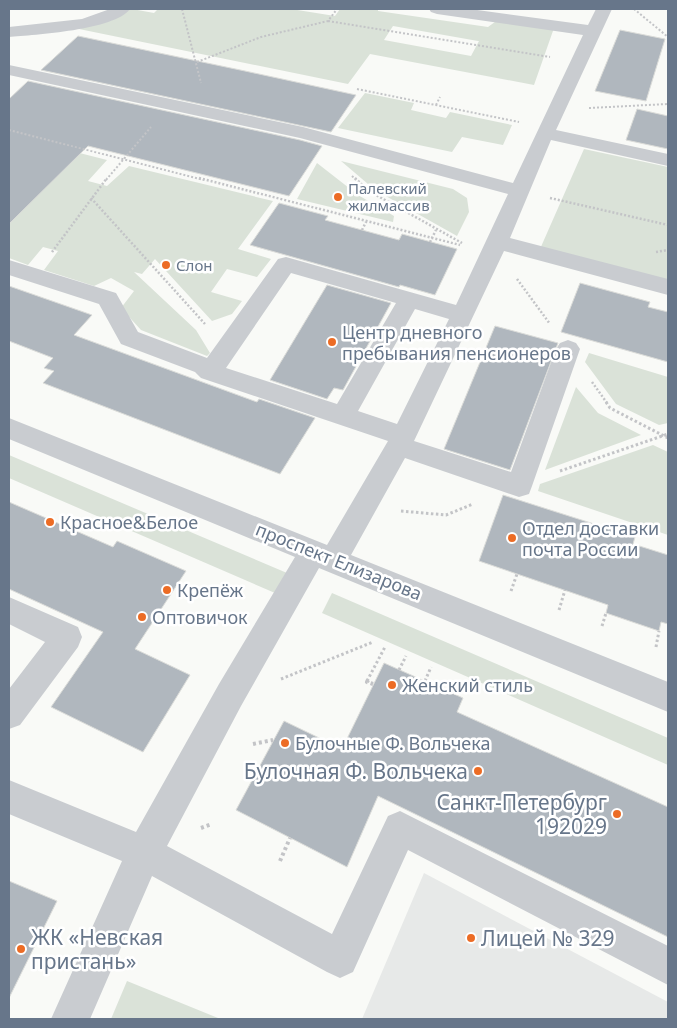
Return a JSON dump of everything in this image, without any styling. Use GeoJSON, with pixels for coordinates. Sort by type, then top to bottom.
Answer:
{"type":"FeatureCollection","features":[{"type":"Feature","properties":{"kind":"street"},"geometry":{"type":"LineString","coordinates":[[9,30],[84,23],[115,14],[122,9]]}},
{"type":"Feature","properties":{"kind":"street"},"geometry":{"type":"LineString","coordinates":[[437,9],[594,31]]}},
{"type":"Feature","properties":{"kind":"street"},"geometry":{"type":"LineString","coordinates":[[70,1019],[144,853],[230,695],[402,441],[463,315],[549,124],[604,9]]}},
{"type":"Feature","properties":{"kind":"street"},"geometry":{"type":"LineString","coordinates":[[9,30],[26,14]]}},
{"type":"Feature","properties":{"kind":"street"},"geometry":{"type":"LineString","coordinates":[[9,70],[303,134],[520,191]]}},
{"type":"Feature","properties":{"kind":"street"},"geometry":{"type":"LineString","coordinates":[[549,124],[668,160]]}},
{"type":"Feature","properties":{"kind":"street"},"geometry":{"type":"LineString","coordinates":[[497,242],[668,287]]}},
{"type":"Feature","properties":{"kind":"street"},"geometry":{"type":"LineString","coordinates":[[210,372],[286,264],[463,315]]}},
{"type":"Feature","properties":{"kind":"street"},"geometry":{"type":"LineString","coordinates":[[9,267],[108,299],[129,338],[204,366],[210,372],[343,416],[519,486],[568,349]]}},
{"type":"Feature","properties":{"kind":"street"},"geometry":{"type":"LineString","coordinates":[[343,416],[409,300]]}},
{"type":"Feature","properties":{"kind":"street","name":"проспект Елизарова"},"geometry":{"type":"LineString","coordinates":[[9,428],[668,697]]}},
{"type":"Feature","properties":{"kind":"street"},"geometry":{"type":"LineString","coordinates":[[9,610],[67,637],[9,714]]}},
{"type":"Feature","properties":{"kind":"street"},"geometry":{"type":"LineString","coordinates":[[9,797],[144,853],[340,959],[400,828],[668,966]]}},
{"type":"Feature","properties":{"kind":"path"},"geometry":{"type":"LineString","coordinates":[[182,9],[197,62],[208,113]]}},
{"type":"Feature","properties":{"kind":"path"},"geometry":{"type":"LineString","coordinates":[[328,21],[337,9]]}},
{"type":"Feature","properties":{"kind":"path"},"geometry":{"type":"LineString","coordinates":[[634,9],[668,37]]}},
{"type":"Feature","properties":{"kind":"path"},"geometry":{"type":"LineString","coordinates":[[197,62],[261,37],[328,21],[580,62]]}},
{"type":"Feature","properties":{"kind":"path"},"geometry":{"type":"LineString","coordinates":[[380,93],[383,88]]}},
{"type":"Feature","properties":{"kind":"path"},"geometry":{"type":"LineString","coordinates":[[358,89],[490,116],[549,124],[668,104]]}},
{"type":"Feature","properties":{"kind":"path"},"geometry":{"type":"LineString","coordinates":[[408,99],[410,94]]}},
{"type":"Feature","properties":{"kind":"path"},"geometry":{"type":"LineString","coordinates":[[436,105],[440,97]]}},
{"type":"Feature","properties":{"kind":"path"},"geometry":{"type":"LineString","coordinates":[[464,110],[467,106]]}},
{"type":"Feature","properties":{"kind":"path"},"geometry":{"type":"LineString","coordinates":[[490,116],[492,111]]}},
{"type":"Feature","properties":{"kind":"path"},"geometry":{"type":"LineString","coordinates":[[54,250],[91,198],[153,124]]}},
{"type":"Feature","properties":{"kind":"path"},"geometry":{"type":"LineString","coordinates":[[9,130],[366,222],[463,245],[369,191],[348,173]]}},
{"type":"Feature","properties":{"kind":"path"},"geometry":{"type":"LineString","coordinates":[[520,191],[668,225]]}},
{"type":"Feature","properties":{"kind":"path"},"geometry":{"type":"LineString","coordinates":[[91,198],[197,316]]}},
{"type":"Feature","properties":{"kind":"path"},"geometry":{"type":"LineString","coordinates":[[362,230],[366,222]]}},
{"type":"Feature","properties":{"kind":"path"},"geometry":{"type":"LineString","coordinates":[[430,242],[436,230]]}},
{"type":"Feature","properties":{"kind":"path"},"geometry":{"type":"LineString","coordinates":[[511,591],[517,574]]}},
{"type":"Feature","properties":{"kind":"path"},"geometry":{"type":"LineString","coordinates":[[560,610],[565,590]]}},
{"type":"Feature","properties":{"kind":"path"},"geometry":{"type":"LineString","coordinates":[[602,626],[606,613]]}},
{"type":"Feature","properties":{"kind":"path"},"geometry":{"type":"LineString","coordinates":[[656,647],[659,631]]}},
{"type":"Feature","properties":{"kind":"path"},"geometry":{"type":"LineString","coordinates":[[278,681],[373,642]]}},
{"type":"Feature","properties":{"kind":"path"},"geometry":{"type":"LineString","coordinates":[[374,684],[367,682],[385,647]]}},
{"type":"Feature","properties":{"kind":"path"},"geometry":{"type":"LineString","coordinates":[[399,670],[406,656]]}},
{"type":"Feature","properties":{"kind":"path"},"geometry":{"type":"LineString","coordinates":[[425,681],[431,667]]}},
{"type":"Feature","properties":{"kind":"path"},"geometry":{"type":"LineString","coordinates":[[254,744],[273,740]]}},
{"type":"Feature","properties":{"kind":"path"},"geometry":{"type":"LineString","coordinates":[[280,861],[290,838]]}},
{"type":"Feature","properties":{"kind":"shaded area"},"geometry":{"type":"Polygon","coordinates":[[[132,9],[154,13],[158,9],[291,9],[335,16],[340,9],[378,9],[378,11],[488,27],[499,19],[554,28],[534,85],[370,54],[348,84],[79,29],[132,9]],[[393,26],[384,40],[471,56],[479,41],[393,26]]]}},
{"type":"Feature","properties":{"kind":"shaded area"},"geometry":{"type":"Polygon","coordinates":[[[365,93],[414,103],[411,110],[446,118],[450,112],[512,125],[503,145],[462,137],[452,152],[338,128],[365,93]]]}},
{"type":"Feature","properties":{"kind":"shaded area"},"geometry":{"type":"Polygon","coordinates":[[[9,135],[107,160],[88,181],[107,186],[129,166],[273,201],[238,249],[271,259],[257,277],[227,269],[211,292],[242,301],[232,314],[212,321],[155,259],[142,274],[134,272],[196,330],[210,353],[207,356],[141,330],[121,308],[134,291],[111,278],[94,286],[44,270],[58,251],[43,247],[28,265],[9,258],[9,135]]]}},
{"type":"Feature","properties":{"kind":"shaded area"},"geometry":{"type":"Polygon","coordinates":[[[584,149],[668,167],[668,281],[540,249],[584,149]]]}},
{"type":"Feature","properties":{"kind":"shaded area"},"geometry":{"type":"Polygon","coordinates":[[[341,161],[453,189],[467,198],[469,212],[457,236],[375,190],[341,161]]]}},
{"type":"Feature","properties":{"kind":"shaded area"},"geometry":{"type":"Polygon","coordinates":[[[317,163],[358,195],[394,216],[393,222],[297,199],[317,163]]]}},
{"type":"Feature","properties":{"kind":"shaded area"},"geometry":{"type":"Polygon","coordinates":[[[589,353],[668,377],[668,423],[659,425],[616,404],[585,362],[589,353]]]}},
{"type":"Feature","properties":{"kind":"shaded area"},"geometry":{"type":"Polygon","coordinates":[[[576,387],[598,413],[641,435],[545,470],[576,387]]]}},
{"type":"Feature","properties":{"kind":"shaded area"},"geometry":{"type":"Polygon","coordinates":[[[653,445],[668,452],[668,535],[538,491],[540,484],[653,445]]]}},
{"type":"Feature","properties":{"kind":"shaded area"},"geometry":{"type":"Polygon","coordinates":[[[9,455],[287,573],[275,593],[9,478],[9,455]]]}},
{"type":"Feature","properties":{"kind":"shaded area"},"geometry":{"type":"Polygon","coordinates":[[[332,593],[668,738],[668,765],[322,613],[332,593]]]}},
{"type":"Feature","properties":{"kind":"shaded area","name":"Лицей № 329"},"geometry":{"type":"Polygon","coordinates":[[[424,873],[668,1002],[668,1019],[362,1019],[424,873]]]}},
{"type":"Feature","properties":{"kind":"shaded area"},"geometry":{"type":"Polygon","coordinates":[[[127,981],[218,1018],[218,1019],[111,1019],[127,981]]]}},
{"type":"Feature","properties":{"kind":"building"},"geometry":{"type":"Polygon","coordinates":[[[620,30],[665,39],[646,101],[595,91],[620,30]]]}},
{"type":"Feature","properties":{"kind":"building"},"geometry":{"type":"Polygon","coordinates":[[[78,36],[356,95],[331,132],[41,70],[78,36]]]}},
{"type":"Feature","properties":{"kind":"building"},"geometry":{"type":"Polygon","coordinates":[[[28,81],[322,146],[289,196],[88,146],[9,224],[9,99],[28,81]]]}},
{"type":"Feature","properties":{"kind":"building"},"geometry":{"type":"Polygon","coordinates":[[[637,109],[668,116],[668,149],[626,140],[637,109]]]}},
{"type":"Feature","properties":{"kind":"building"},"geometry":{"type":"Polygon","coordinates":[[[279,203],[328,216],[325,220],[399,240],[402,234],[457,249],[435,295],[400,285],[399,287],[250,245],[279,203]]]}},
{"type":"Feature","properties":{"kind":"building"},"geometry":{"type":"Polygon","coordinates":[[[580,283],[650,302],[648,307],[668,312],[668,362],[561,332],[580,283]]]}},
{"type":"Feature","properties":{"kind":"building"},"geometry":{"type":"Polygon","coordinates":[[[327,285],[391,303],[343,390],[334,388],[327,399],[270,380],[327,285]]]}},
{"type":"Feature","properties":{"kind":"building"},"geometry":{"type":"Polygon","coordinates":[[[9,286],[92,315],[74,335],[257,402],[259,399],[315,418],[280,474],[43,383],[54,371],[44,368],[53,358],[9,341],[9,286]]]}},
{"type":"Feature","properties":{"kind":"building"},"geometry":{"type":"Polygon","coordinates":[[[495,326],[558,343],[510,470],[444,449],[495,326]]]}},
{"type":"Feature","properties":{"kind":"building"},"geometry":{"type":"Polygon","coordinates":[[[503,495],[635,537],[633,544],[668,555],[668,624],[661,622],[659,631],[606,613],[608,605],[479,561],[503,495]]]}},
{"type":"Feature","properties":{"kind":"building"},"geometry":{"type":"Polygon","coordinates":[[[9,502],[113,547],[117,541],[186,571],[135,649],[190,675],[143,752],[51,707],[103,632],[9,589],[9,502]]]}},
{"type":"Feature","properties":{"kind":"building"},"geometry":{"type":"Polygon","coordinates":[[[384,663],[463,698],[457,712],[668,807],[668,937],[378,796],[347,867],[236,810],[284,721],[342,749],[384,663]]]}},
{"type":"Feature","properties":{"kind":"building","name":"ЖК «Невская пристань»"},"geometry":{"type":"Polygon","coordinates":[[[9,881],[57,901],[9,998],[9,881]]]}},
{"type":"Feature","properties":{"kind":"place","name":"Палевский жилмассив"},"geometry":{"type":"Point","coordinates":[338,197]}},
{"type":"Feature","properties":{"kind":"place","name":"Слон"},"geometry":{"type":"Point","coordinates":[166,265]}},
{"type":"Feature","properties":{"kind":"place","name":"Центр дневного пребывания пенсионеров"},"geometry":{"type":"Point","coordinates":[332,342]}},
{"type":"Feature","properties":{"kind":"place","name":"Красное&Белое"},"geometry":{"type":"Point","coordinates":[50,522]}},
{"type":"Feature","properties":{"kind":"place","name":"Отдел доставки почта России"},"geometry":{"type":"Point","coordinates":[512,538]}},
{"type":"Feature","properties":{"kind":"place","name":"Крепёж"},"geometry":{"type":"Point","coordinates":[167,590]}},
{"type":"Feature","properties":{"kind":"place","name":"Оптовичок"},"geometry":{"type":"Point","coordinates":[142,617]}},
{"type":"Feature","properties":{"kind":"place","name":"Женский стиль"},"geometry":{"type":"Point","coordinates":[392,685]}},
{"type":"Feature","properties":{"kind":"place","name":"Булочные Ф. Вольчека"},"geometry":{"type":"Point","coordinates":[285,743]}},
{"type":"Feature","properties":{"kind":"place","name":"Булочная Ф. Вольчека"},"geometry":{"type":"Point","coordinates":[478,771]}},
{"type":"Feature","properties":{"kind":"place","name":"Санкт-Петербург 192029"},"geometry":{"type":"Point","coordinates":[617,814]}},
{"type":"Feature","properties":{"kind":"place","name":"Лицей № 329"},"geometry":{"type":"Point","coordinates":[471,938]}},
{"type":"Feature","properties":{"kind":"place","name":"ЖК «Невская пристань»"},"geometry":{"type":"Point","coordinates":[21,949]}}]}
